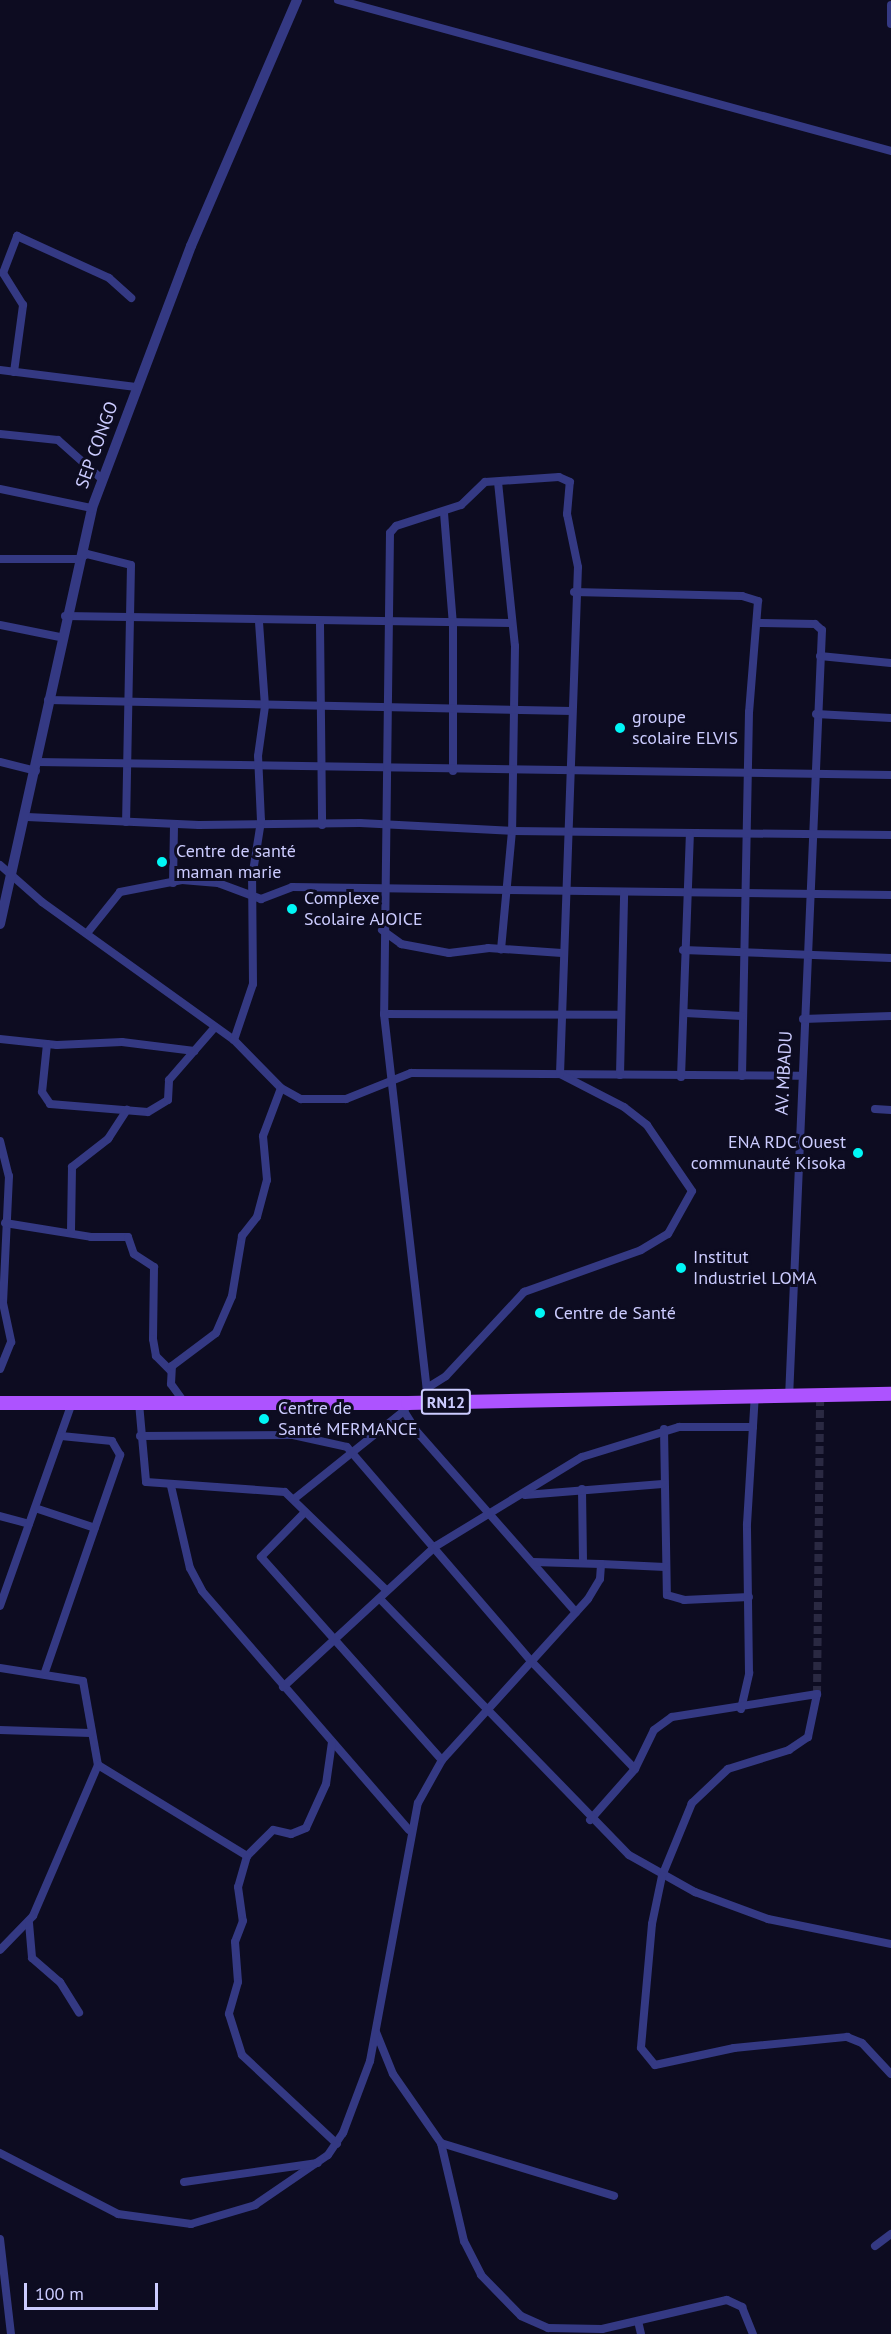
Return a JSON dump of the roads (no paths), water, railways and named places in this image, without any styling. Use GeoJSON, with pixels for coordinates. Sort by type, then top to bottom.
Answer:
{"type":"FeatureCollection","features":[{"type":"Feature","properties":{"kind":"main road","name":"RN12"},"geometry":{"type":"LineString","coordinates":[[0,1403],[184,1402],[406,1407],[428,1403],[891,1394]]}},
{"type":"Feature","properties":{"kind":"street","name":"SEP CONGO"},"geometry":{"type":"LineString","coordinates":[[0,924],[27,817],[64,616],[92,508],[136,387],[297,0]]}},
{"type":"Feature","properties":{"kind":"street"},"geometry":{"type":"LineString","coordinates":[[338,0],[891,151]]}},
{"type":"Feature","properties":{"kind":"street"},"geometry":{"type":"LineString","coordinates":[[891,5],[891,24]]}},
{"type":"Feature","properties":{"kind":"street"},"geometry":{"type":"LineString","coordinates":[[14,372],[23,305],[3,273],[17,236],[109,278],[131,298]]}},
{"type":"Feature","properties":{"kind":"street"},"geometry":{"type":"LineString","coordinates":[[0,370],[136,387]]}},
{"type":"Feature","properties":{"kind":"street"},"geometry":{"type":"LineString","coordinates":[[0,434],[58,440],[102,479]]}},
{"type":"Feature","properties":{"kind":"street"},"geometry":{"type":"LineString","coordinates":[[428,1403],[394,1078],[384,1014],[382,930],[387,769],[387,623],[392,528],[444,513],[461,505],[478,487],[545,476],[570,482],[567,514],[578,567],[574,592],[571,772],[564,892],[560,1074]]}},
{"type":"Feature","properties":{"kind":"street"},"geometry":{"type":"LineString","coordinates":[[498,482],[512,623],[510,772],[512,831],[501,949]]}},
{"type":"Feature","properties":{"kind":"street"},"geometry":{"type":"LineString","coordinates":[[0,489],[92,508]]}},
{"type":"Feature","properties":{"kind":"street"},"geometry":{"type":"LineString","coordinates":[[444,513],[453,624],[453,771]]}},
{"type":"Feature","properties":{"kind":"street"},"geometry":{"type":"LineString","coordinates":[[0,559],[79,559],[93,554],[131,565],[135,582],[129,621],[132,705],[126,822]]}},
{"type":"Feature","properties":{"kind":"street"},"geometry":{"type":"LineString","coordinates":[[574,592],[752,597],[758,601],[760,623],[749,712],[751,772],[742,1076]]}},
{"type":"Feature","properties":{"kind":"street"},"geometry":{"type":"LineString","coordinates":[[64,616],[129,621],[320,624],[512,623]]}},
{"type":"Feature","properties":{"kind":"street"},"geometry":{"type":"LineString","coordinates":[[234,1040],[251,999],[254,898],[252,863],[260,826],[257,768],[265,706],[259,623]]}},
{"type":"Feature","properties":{"kind":"street","name":"AV. MBADU"},"geometry":{"type":"LineString","coordinates":[[760,623],[819,624],[820,656],[804,958],[789,1396]]}},
{"type":"Feature","properties":{"kind":"street"},"geometry":{"type":"LineString","coordinates":[[320,624],[322,825]]}},
{"type":"Feature","properties":{"kind":"street"},"geometry":{"type":"LineString","coordinates":[[0,626],[60,637]]}},
{"type":"Feature","properties":{"kind":"street"},"geometry":{"type":"LineString","coordinates":[[820,656],[891,663]]}},
{"type":"Feature","properties":{"kind":"street"},"geometry":{"type":"LineString","coordinates":[[48,700],[132,705],[572,711]]}},
{"type":"Feature","properties":{"kind":"street"},"geometry":{"type":"LineString","coordinates":[[816,714],[891,718]]}},
{"type":"Feature","properties":{"kind":"street"},"geometry":{"type":"LineString","coordinates":[[0,762],[37,766],[130,763],[257,768],[510,772],[751,772],[891,775]]}},
{"type":"Feature","properties":{"kind":"street"},"geometry":{"type":"LineString","coordinates":[[27,817],[260,826],[322,825],[512,831],[891,835]]}},
{"type":"Feature","properties":{"kind":"street"},"geometry":{"type":"LineString","coordinates":[[173,883],[174,824]]}},
{"type":"Feature","properties":{"kind":"street"},"geometry":{"type":"LineString","coordinates":[[681,1077],[685,1012],[683,950],[689,892],[690,834]]}},
{"type":"Feature","properties":{"kind":"street"},"geometry":{"type":"LineString","coordinates":[[0,865],[13,872],[42,902],[88,932],[234,1040],[281,1088],[301,1099],[346,1100],[394,1078],[411,1073],[681,1077],[800,1076]]}},
{"type":"Feature","properties":{"kind":"street"},"geometry":{"type":"LineString","coordinates":[[88,932],[120,892],[173,883],[218,883],[254,898],[272,898],[292,886],[564,892],[689,892],[747,897],[891,894]]}},
{"type":"Feature","properties":{"kind":"street"},"geometry":{"type":"LineString","coordinates":[[620,1075],[624,892]]}},
{"type":"Feature","properties":{"kind":"street"},"geometry":{"type":"LineString","coordinates":[[382,930],[401,944],[449,953],[501,949],[562,953]]}},
{"type":"Feature","properties":{"kind":"street"},"geometry":{"type":"LineString","coordinates":[[683,950],[804,958],[891,958]]}},
{"type":"Feature","properties":{"kind":"street"},"geometry":{"type":"LineString","coordinates":[[685,1012],[742,1016]]}},
{"type":"Feature","properties":{"kind":"street"},"geometry":{"type":"LineString","coordinates":[[384,1014],[621,1015]]}},
{"type":"Feature","properties":{"kind":"street"},"geometry":{"type":"LineString","coordinates":[[803,1019],[891,1016]]}},
{"type":"Feature","properties":{"kind":"street"},"geometry":{"type":"LineString","coordinates":[[47,1044],[42,1092],[51,1104],[148,1112],[168,1100],[169,1080],[215,1027]]}},
{"type":"Feature","properties":{"kind":"street"},"geometry":{"type":"LineString","coordinates":[[0,1039],[47,1044],[122,1042],[194,1051]]}},
{"type":"Feature","properties":{"kind":"street"},"geometry":{"type":"LineString","coordinates":[[427,1388],[446,1376],[524,1292],[654,1244],[668,1234],[690,1199],[690,1184],[647,1125],[624,1107],[560,1074]]}},
{"type":"Feature","properties":{"kind":"street"},"geometry":{"type":"LineString","coordinates":[[184,1402],[171,1384],[171,1371],[185,1352],[216,1334],[232,1296],[242,1236],[257,1217],[267,1180],[263,1136],[281,1088]]}},
{"type":"Feature","properties":{"kind":"street"},"geometry":{"type":"LineString","coordinates":[[875,1109],[891,1110]]}},
{"type":"Feature","properties":{"kind":"street"},"geometry":{"type":"LineString","coordinates":[[71,1231],[72,1167],[108,1138],[127,1110]]}},
{"type":"Feature","properties":{"kind":"street"},"geometry":{"type":"LineString","coordinates":[[0,1141],[9,1176],[5,1222],[3,1303],[11,1342],[0,1369]]}},
{"type":"Feature","properties":{"kind":"street"},"geometry":{"type":"LineString","coordinates":[[5,1222],[128,1237],[134,1254],[151,1261],[157,1290],[154,1349],[171,1371]]}},
{"type":"Feature","properties":{"kind":"street"},"geometry":{"type":"LineString","coordinates":[[741,1708],[749,1673],[753,1427],[756,1395]]}},
{"type":"Feature","properties":{"kind":"street"},"geometry":{"type":"LineString","coordinates":[[0,1606],[72,1403]]}},
{"type":"Feature","properties":{"kind":"street"},"geometry":{"type":"LineString","coordinates":[[139,1403],[144,1480],[171,1486],[267,1487],[294,1499],[386,1590]]}},
{"type":"Feature","properties":{"kind":"street"},"geometry":{"type":"LineString","coordinates":[[294,1499],[406,1407],[491,1514],[576,1612]]}},
{"type":"Feature","properties":{"kind":"street"},"geometry":{"type":"LineString","coordinates":[[283,1687],[436,1546],[475,1519],[491,1514],[582,1457],[664,1430],[753,1427]]}},
{"type":"Feature","properties":{"kind":"street"},"geometry":{"type":"LineString","coordinates":[[664,1430],[664,1588],[676,1600],[749,1597]]}},
{"type":"Feature","properties":{"kind":"street"},"geometry":{"type":"LineString","coordinates":[[140,1436],[293,1435],[342,1443],[436,1546],[531,1661],[635,1769]]}},
{"type":"Feature","properties":{"kind":"street"},"geometry":{"type":"LineString","coordinates":[[45,1672],[95,1528],[118,1448],[103,1439],[61,1436]]}},
{"type":"Feature","properties":{"kind":"street"},"geometry":{"type":"LineString","coordinates":[[522,1495],[663,1484]]}},
{"type":"Feature","properties":{"kind":"street"},"geometry":{"type":"LineString","coordinates":[[171,1486],[190,1568],[202,1591],[409,1830]]}},
{"type":"Feature","properties":{"kind":"street"},"geometry":{"type":"LineString","coordinates":[[582,1489],[583,1562]]}},
{"type":"Feature","properties":{"kind":"street"},"geometry":{"type":"LineString","coordinates":[[35,1508],[95,1528]]}},
{"type":"Feature","properties":{"kind":"street"},"geometry":{"type":"LineString","coordinates":[[305,1512],[260,1555],[442,1760]]}},
{"type":"Feature","properties":{"kind":"street"},"geometry":{"type":"LineString","coordinates":[[0,1516],[29,1524]]}},
{"type":"Feature","properties":{"kind":"street"},"geometry":{"type":"LineString","coordinates":[[533,1562],[583,1562],[665,1567]]}},
{"type":"Feature","properties":{"kind":"street"},"geometry":{"type":"LineString","coordinates":[[0,2153],[118,2214],[191,2224],[255,2205],[319,2163],[337,2144],[376,2031],[409,1830],[442,1760],[484,1709],[576,1612],[600,1579],[601,1564]]}},
{"type":"Feature","properties":{"kind":"street"},"geometry":{"type":"LineString","coordinates":[[380,1599],[590,1820],[662,1876],[768,1919],[891,1944]]}},
{"type":"Feature","properties":{"kind":"street"},"geometry":{"type":"LineString","coordinates":[[0,1668],[45,1672],[83,1681],[90,1733],[98,1765],[29,1923],[0,1950]]}},
{"type":"Feature","properties":{"kind":"street"},"geometry":{"type":"LineString","coordinates":[[590,1820],[635,1769],[654,1730],[672,1717],[741,1708],[817,1694],[808,1737],[789,1750],[728,1769],[692,1803],[662,1876],[641,2037],[648,2061],[666,2064],[734,2048],[839,2036],[862,2043],[891,2074]]}},
{"type":"Feature","properties":{"kind":"street"},"geometry":{"type":"LineString","coordinates":[[0,1730],[90,1733]]}},
{"type":"Feature","properties":{"kind":"street"},"geometry":{"type":"LineString","coordinates":[[332,1742],[326,1784],[306,1828],[291,1833],[273,1830],[247,1856],[238,1887],[243,1921],[235,1942],[238,1982],[229,2014],[242,2055],[337,2144]]}},
{"type":"Feature","properties":{"kind":"street"},"geometry":{"type":"LineString","coordinates":[[98,1765],[247,1856]]}},
{"type":"Feature","properties":{"kind":"street"},"geometry":{"type":"LineString","coordinates":[[29,1923],[32,1958],[60,1982],[80,2013]]}},
{"type":"Feature","properties":{"kind":"street"},"geometry":{"type":"LineString","coordinates":[[376,2031],[393,2074],[441,2143],[464,2241],[481,2275],[506,2303],[532,2324],[548,2328],[590,2329],[638,2321],[727,2300],[742,2307],[753,2334]]}},
{"type":"Feature","properties":{"kind":"street"},"geometry":{"type":"LineString","coordinates":[[441,2143],[614,2196]]}},
{"type":"Feature","properties":{"kind":"street"},"geometry":{"type":"LineString","coordinates":[[184,2182],[319,2163]]}},
{"type":"Feature","properties":{"kind":"street"},"geometry":{"type":"LineString","coordinates":[[875,2246],[891,2234]]}},
{"type":"Feature","properties":{"kind":"street"},"geometry":{"type":"LineString","coordinates":[[0,2239],[11,2334]]}},
{"type":"Feature","properties":{"kind":"street"},"geometry":{"type":"LineString","coordinates":[[638,2321],[641,2334]]}},
{"type":"Feature","properties":{"kind":"tunnel"},"geometry":{"type":"LineString","coordinates":[[817,1694],[820,1395]]}},
{"type":"Feature","properties":{"kind":"place","name":"groupe scolaire ELVIS"},"geometry":{"type":"Point","coordinates":[620,728]}},
{"type":"Feature","properties":{"kind":"place","name":"Centre de santé maman marie"},"geometry":{"type":"Point","coordinates":[162,862]}},
{"type":"Feature","properties":{"kind":"place","name":"Complexe Scolaire AJOICE"},"geometry":{"type":"Point","coordinates":[292,909]}},
{"type":"Feature","properties":{"kind":"place","name":"ENA RDC Ouest communauté Kisoka"},"geometry":{"type":"Point","coordinates":[858,1153]}},
{"type":"Feature","properties":{"kind":"place","name":"Institut Industriel LOMA"},"geometry":{"type":"Point","coordinates":[681,1268]}},
{"type":"Feature","properties":{"kind":"place","name":"Centre de Santé"},"geometry":{"type":"Point","coordinates":[540,1313]}},
{"type":"Feature","properties":{"kind":"place","name":"Centre de Santé MERMANCE"},"geometry":{"type":"Point","coordinates":[264,1419]}}]}
